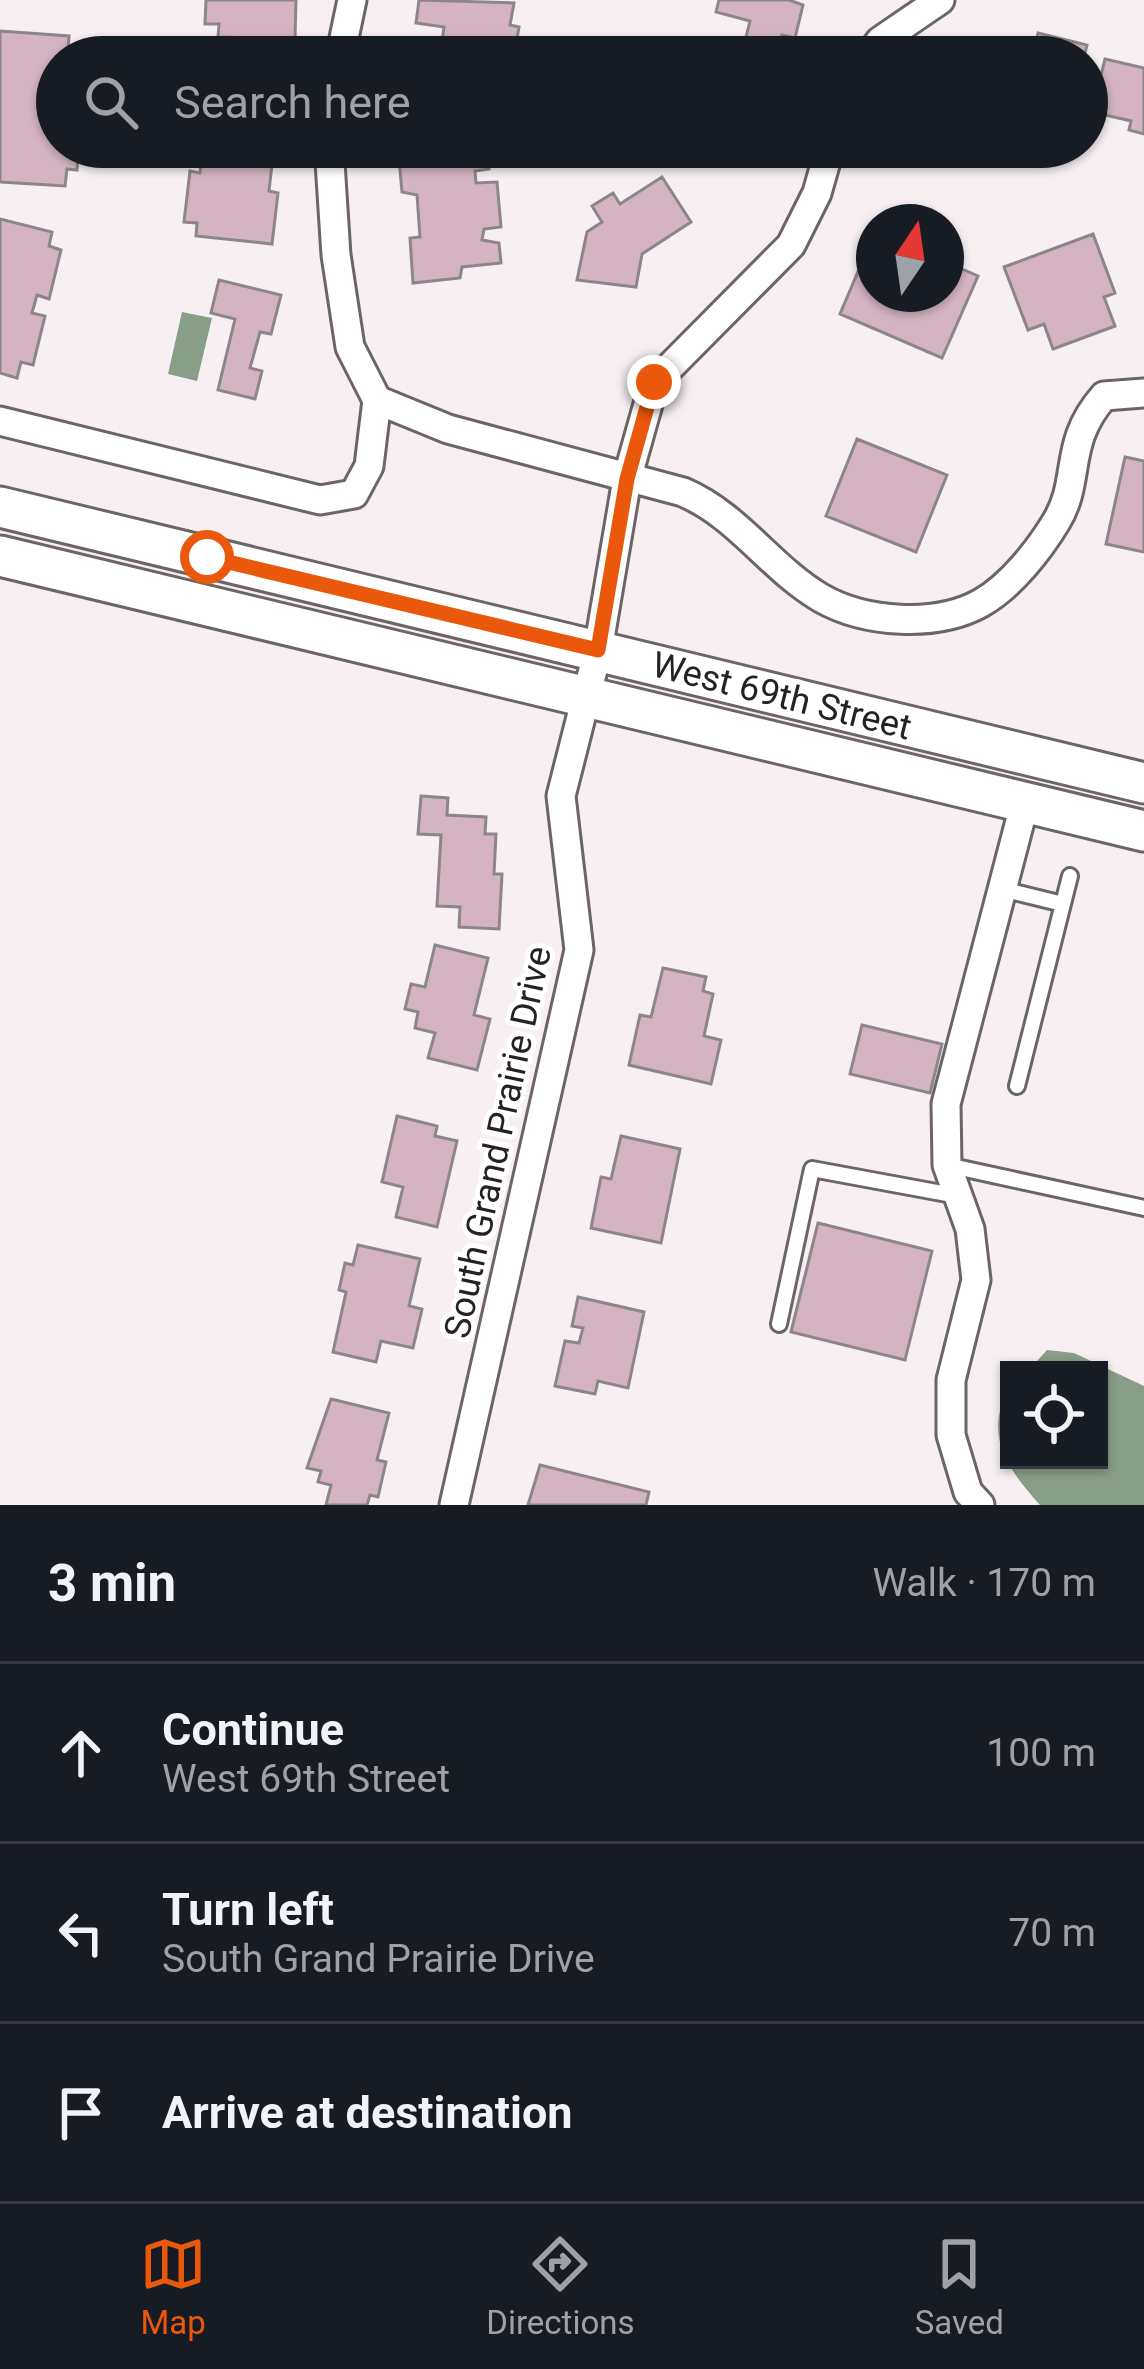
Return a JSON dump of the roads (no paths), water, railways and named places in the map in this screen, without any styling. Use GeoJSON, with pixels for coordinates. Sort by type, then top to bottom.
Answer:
{"type":"FeatureCollection","features":[{"type":"Feature","properties":{"kind":"main road","name":"West 69th Street"},"geometry":{"type":"LineString","coordinates":[[0,507],[1144,784]]}},
{"type":"Feature","properties":{"kind":"main road","name":"West 69th Street"},"geometry":{"type":"LineString","coordinates":[[0,556],[1144,831]]}},
{"type":"Feature","properties":{"kind":"main road"},"geometry":{"type":"LineString","coordinates":[[1025,802],[1034,756]]}},
{"type":"Feature","properties":{"kind":"street"},"geometry":{"type":"LineString","coordinates":[[344,36],[352,0]]}},
{"type":"Feature","properties":{"kind":"street"},"geometry":{"type":"LineString","coordinates":[[891,36],[927,3]]}},
{"type":"Feature","properties":{"kind":"street"},"geometry":{"type":"LineString","coordinates":[[0,421],[320,500],[354,494],[369,466],[377,400],[350,347],[336,255],[330,168]]}},
{"type":"Feature","properties":{"kind":"street","name":"South Grand Prairie Drive"},"geometry":{"type":"LineString","coordinates":[[454,1505],[579,950],[561,796],[598,650],[627,479],[654,382],[791,245],[824,168]]}},
{"type":"Feature","properties":{"kind":"street"},"geometry":{"type":"LineString","coordinates":[[377,400],[448,429],[683,492],[717,507],[821,598],[883,619],[933,617],[982,603],[1028,561],[1059,517],[1081,422],[1104,396],[1144,393]]}},
{"type":"Feature","properties":{"kind":"street"},"geometry":{"type":"LineString","coordinates":[[980,1505],[968,1492],[951,1435],[951,1380],[976,1280],[970,1229],[946,1165],[946,1105],[1025,802]]}},
{"type":"Feature","properties":{"kind":"lane"},"geometry":{"type":"LineString","coordinates":[[1017,1086],[1070,876]]}},
{"type":"Feature","properties":{"kind":"lane"},"geometry":{"type":"LineString","coordinates":[[1001,890],[1063,904]]}},
{"type":"Feature","properties":{"kind":"lane"},"geometry":{"type":"LineString","coordinates":[[946,1165],[1144,1208]]}},
{"type":"Feature","properties":{"kind":"lane"},"geometry":{"type":"LineString","coordinates":[[779,1324],[812,1169],[958,1196]]}}]}
